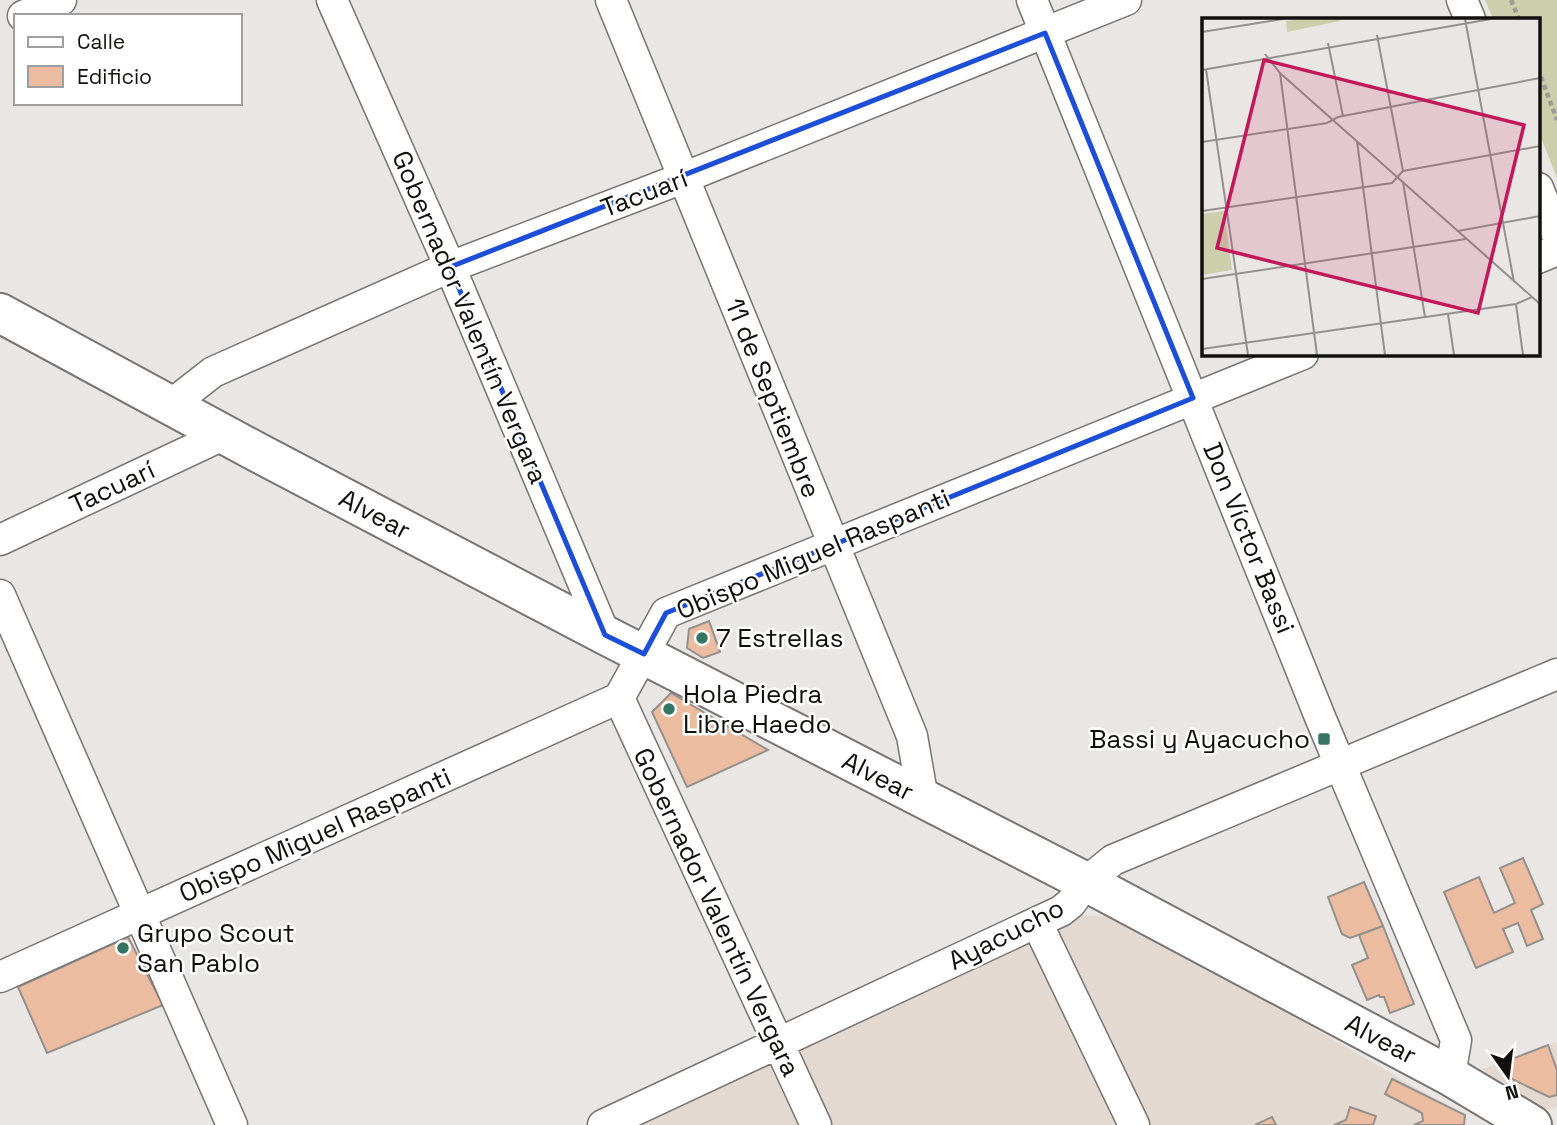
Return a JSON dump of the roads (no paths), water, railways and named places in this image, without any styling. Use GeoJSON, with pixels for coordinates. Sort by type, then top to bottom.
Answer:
{"type":"FeatureCollection","features":[{"type":"Feature","properties":{"kind":"street"},"geometry":{"type":"LineString","coordinates":[[28,14],[61,0]]}},
{"type":"Feature","properties":{"kind":"street","name":"Gobernador Valentín Vergara"},"geometry":{"type":"LineString","coordinates":[[332,0],[450,267],[605,635]]}},
{"type":"Feature","properties":{"kind":"street","name":"11 de Septiembre"},"geometry":{"type":"LineString","coordinates":[[611,0],[912,736],[923,799]]}},
{"type":"Feature","properties":{"kind":"street","name":"Don Víctor Bassi"},"geometry":{"type":"LineString","coordinates":[[1032,0],[1341,765],[1456,1040],[1450,1076]]}},
{"type":"Feature","properties":{"kind":"street","name":"Tacuarí"},"geometry":{"type":"LineString","coordinates":[[172,404],[213,372],[450,267],[683,178],[1126,0]]}},
{"type":"Feature","properties":{"kind":"street"},"geometry":{"type":"LineString","coordinates":[[1462,0],[1470,18]]}},
{"type":"Feature","properties":{"kind":"street"},"geometry":{"type":"LineString","coordinates":[[1540,193],[1557,236]]}},
{"type":"Feature","properties":{"kind":"street"},"geometry":{"type":"LineString","coordinates":[[1540,257],[1557,250]]}},
{"type":"Feature","properties":{"kind":"street","name":"Alvear"},"geometry":{"type":"LineString","coordinates":[[0,313],[605,635],[1086,882],[1450,1076],[1532,1125]]}},
{"type":"Feature","properties":{"kind":"street","name":"Obispo Miguel Raspanti"},"geometry":{"type":"LineString","coordinates":[[0,977],[619,698],[666,613],[1301,355]]}},
{"type":"Feature","properties":{"kind":"street","name":"Tacuarí"},"geometry":{"type":"LineString","coordinates":[[0,540],[225,434]]}},
{"type":"Feature","properties":{"kind":"street"},"geometry":{"type":"LineString","coordinates":[[0,596],[232,1125]]}},
{"type":"Feature","properties":{"kind":"street","name":"Ayacucho"},"geometry":{"type":"LineString","coordinates":[[603,1125],[1061,911],[1071,903],[1086,882],[1113,860],[1557,674]]}},
{"type":"Feature","properties":{"kind":"street","name":"Gobernador Valentín Vergara"},"geometry":{"type":"LineString","coordinates":[[619,698],[816,1125]]}},
{"type":"Feature","properties":{"kind":"street"},"geometry":{"type":"LineString","coordinates":[[1037,923],[1134,1125]]}},
{"type":"Feature","properties":{"kind":"place","name":"7 Estrellas"},"geometry":{"type":"Point","coordinates":[702,638]}},
{"type":"Feature","properties":{"kind":"place","name":"Hola Piedra Libre Haedo"},"geometry":{"type":"Point","coordinates":[669,709]}},
{"type":"Feature","properties":{"kind":"place","name":"Bassi y Ayacucho"},"geometry":{"type":"Point","coordinates":[1324,739]}},
{"type":"Feature","properties":{"kind":"place","name":"Grupo Scout San Pablo"},"geometry":{"type":"Point","coordinates":[123,948]}}]}
